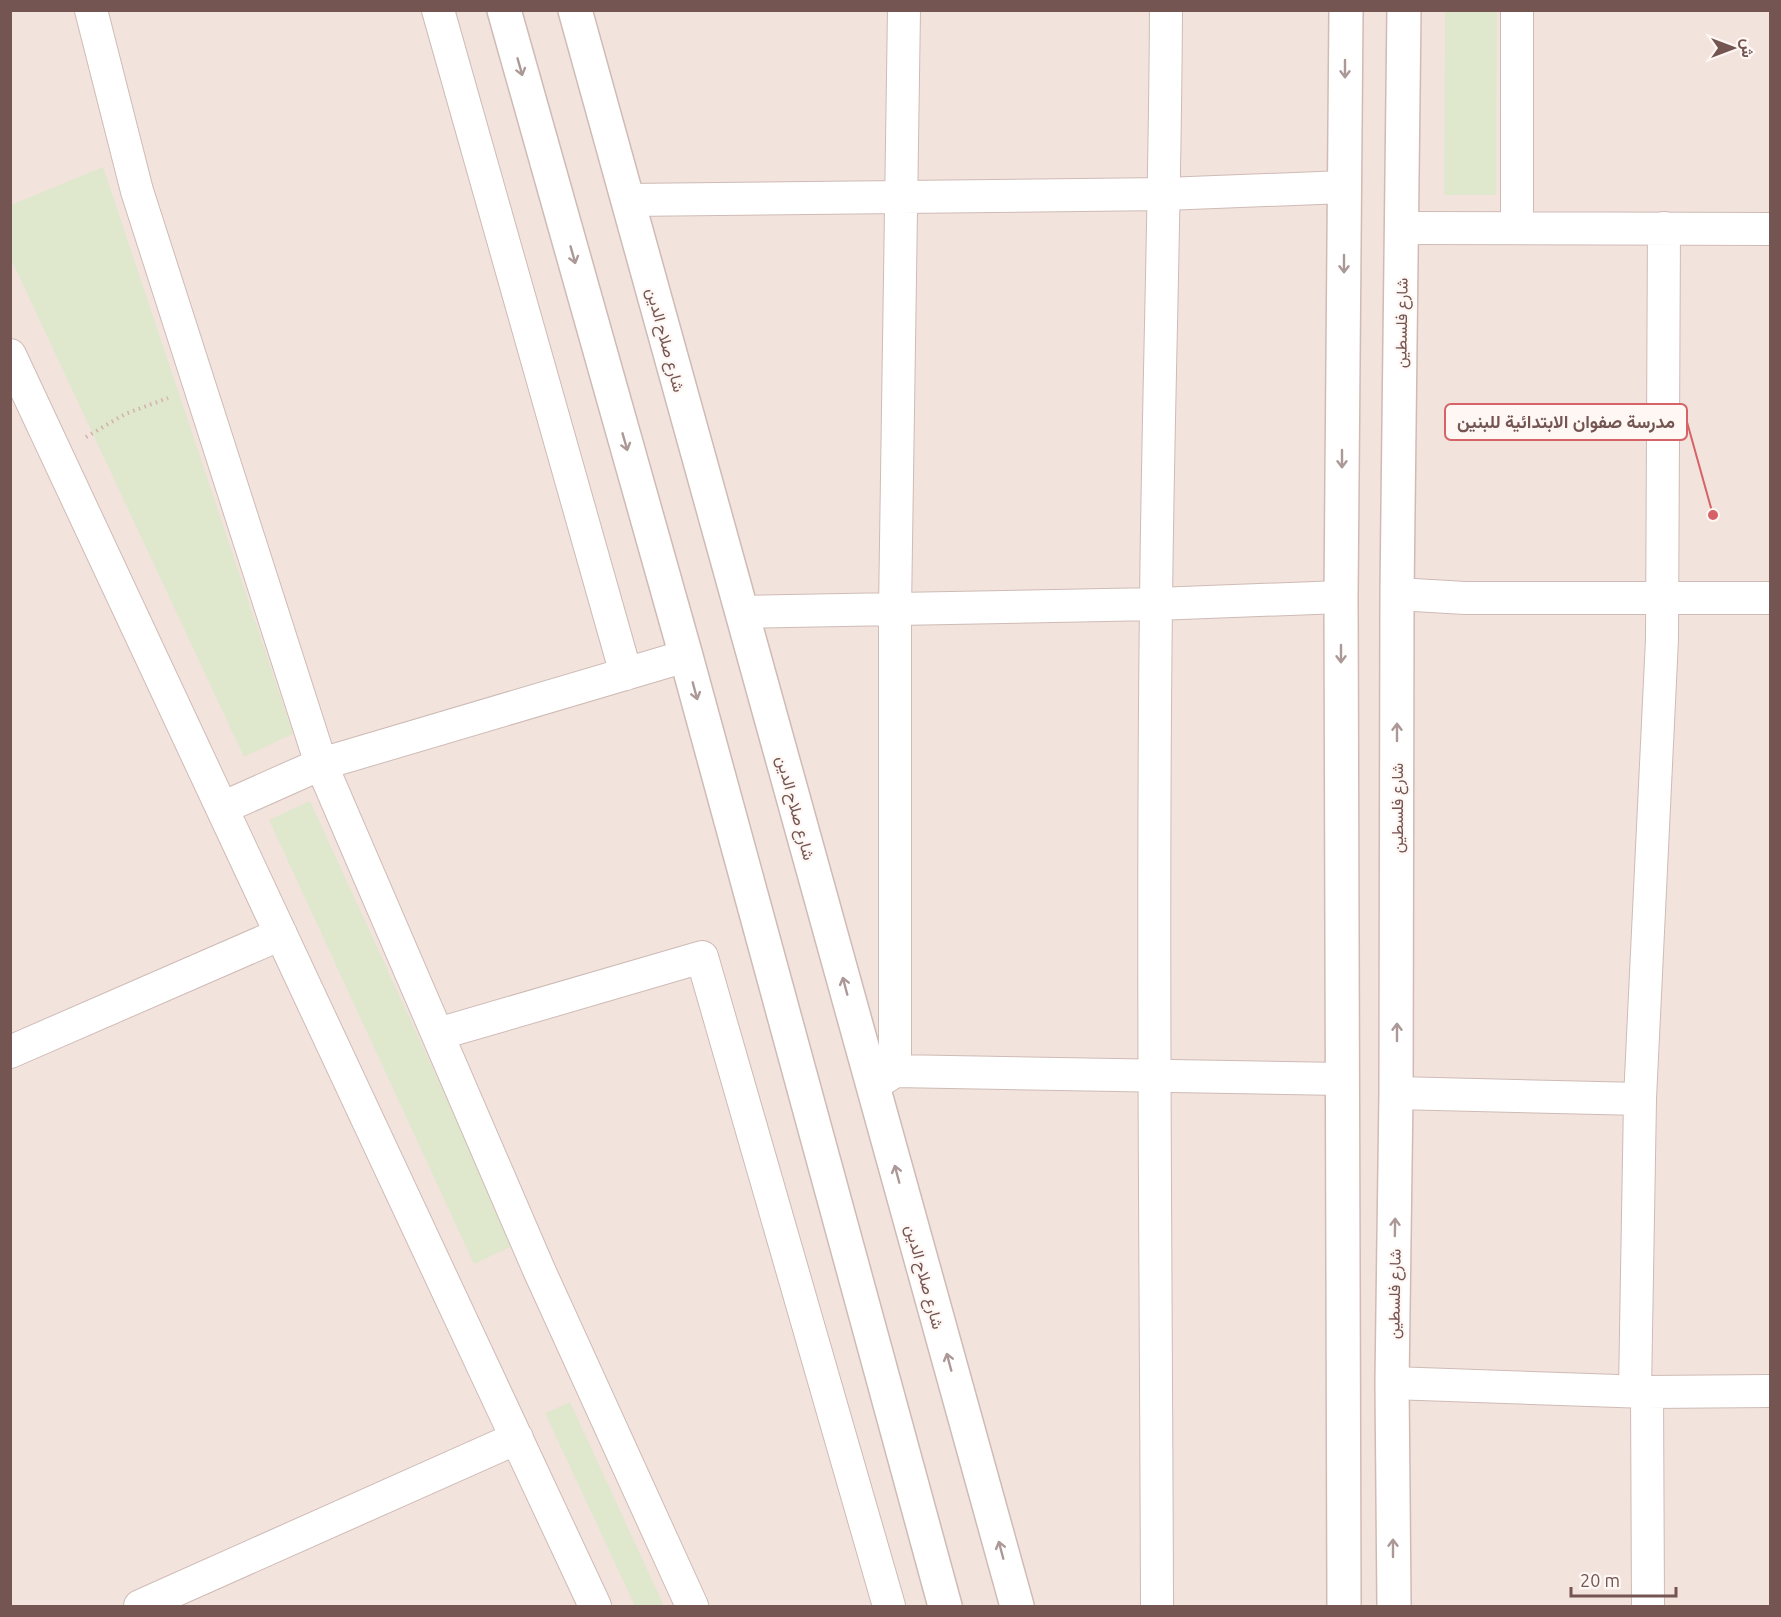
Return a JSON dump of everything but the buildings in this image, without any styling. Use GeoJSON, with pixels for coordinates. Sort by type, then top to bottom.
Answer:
{"type":"FeatureCollection","features":[{"type":"Feature","properties":{"kind":"street"},"geometry":{"type":"LineString","coordinates":[[91,10],[137,191],[321,764],[539,1270],[692,1606]]}},
{"type":"Feature","properties":{"kind":"street"},"geometry":{"type":"LineString","coordinates":[[438,10],[626,674]]}},
{"type":"Feature","properties":{"kind":"street"},"geometry":{"type":"LineString","coordinates":[[504,10],[686,656],[945,1606]]}},
{"type":"Feature","properties":{"kind":"street","name":"شارع صلاح الدين"},"geometry":{"type":"LineString","coordinates":[[575,10],[742,612],[884,1079],[1017,1606]]}},
{"type":"Feature","properties":{"kind":"street"},"geometry":{"type":"LineString","coordinates":[[904,10],[895,610],[884,1079],[1155,1075],[1342,1079]]}},
{"type":"Feature","properties":{"kind":"street"},"geometry":{"type":"LineString","coordinates":[[1157,1606],[1156,604],[1165,194],[1166,10]]}},
{"type":"Feature","properties":{"kind":"street"},"geometry":{"type":"LineString","coordinates":[[1344,1606],[1341,597],[1346,10]]}},
{"type":"Feature","properties":{"kind":"street","name":"شارع فلسطين"},"geometry":{"type":"LineString","coordinates":[[1394,1606],[1392,1383],[1396,1093],[1397,594],[1404,10]]}},
{"type":"Feature","properties":{"kind":"street"},"geometry":{"type":"LineString","coordinates":[[1517,10],[1517,228]]}},
{"type":"Feature","properties":{"kind":"street"},"geometry":{"type":"LineString","coordinates":[[628,200],[1165,194],[1344,187]]}},
{"type":"Feature","properties":{"kind":"street"},"geometry":{"type":"LineString","coordinates":[[1402,228],[1770,229]]}},
{"type":"Feature","properties":{"kind":"street"},"geometry":{"type":"LineString","coordinates":[[1648,1606],[1641,1392],[1640,1099],[1662,651],[1664,228]]}},
{"type":"Feature","properties":{"kind":"street"},"geometry":{"type":"LineString","coordinates":[[10,355],[595,1606]]}},
{"type":"Feature","properties":{"kind":"street"},"geometry":{"type":"LineString","coordinates":[[1397,594],[1465,598],[1770,598]]}},
{"type":"Feature","properties":{"kind":"street"},"geometry":{"type":"LineString","coordinates":[[742,612],[1156,604],[1341,597]]}},
{"type":"Feature","properties":{"kind":"street"},"geometry":{"type":"LineString","coordinates":[[222,808],[321,764],[686,656]]}},
{"type":"Feature","properties":{"kind":"street"},"geometry":{"type":"LineString","coordinates":[[10,1052],[281,934]]}},
{"type":"Feature","properties":{"kind":"street"},"geometry":{"type":"LineString","coordinates":[[438,1034],[702,957],[889,1606]]}},
{"type":"Feature","properties":{"kind":"street"},"geometry":{"type":"LineString","coordinates":[[1396,1093],[1640,1099]]}},
{"type":"Feature","properties":{"kind":"street"},"geometry":{"type":"LineString","coordinates":[[1392,1383],[1641,1392],[1770,1391]]}},
{"type":"Feature","properties":{"kind":"street"},"geometry":{"type":"LineString","coordinates":[[145,1605],[517,1438]]}},
{"type":"Feature","properties":{"kind":"path"},"geometry":{"type":"LineString","coordinates":[[57,454],[125,414],[200,386]]}},
{"type":"Feature","properties":{"kind":"shaded area"},"geometry":{"type":"Polygon","coordinates":[[[11,11],[1770,11],[1770,1606],[11,1606],[11,11]]]}},
{"type":"Feature","properties":{"kind":"green space"},"geometry":{"type":"Polygon","coordinates":[[[1445,11],[1497,11],[1496,195],[1444,195],[1445,11]]]}},
{"type":"Feature","properties":{"kind":"green space"},"geometry":{"type":"Polygon","coordinates":[[[103,167],[293,734],[244,757],[11,259],[11,205],[103,167]]]}},
{"type":"Feature","properties":{"kind":"green space"},"geometry":{"type":"Polygon","coordinates":[[[310,801],[514,1245],[474,1264],[269,820],[310,801]]]}},
{"type":"Feature","properties":{"kind":"green space"},"geometry":{"type":"Polygon","coordinates":[[[570,1402],[664,1606],[635,1606],[545,1413],[570,1402]]]}},
{"type":"Feature","properties":{"kind":"place","name":"مدرسة صفوان الابتدائية للبنين"},"geometry":{"type":"Point","coordinates":[1713,515]}}]}
